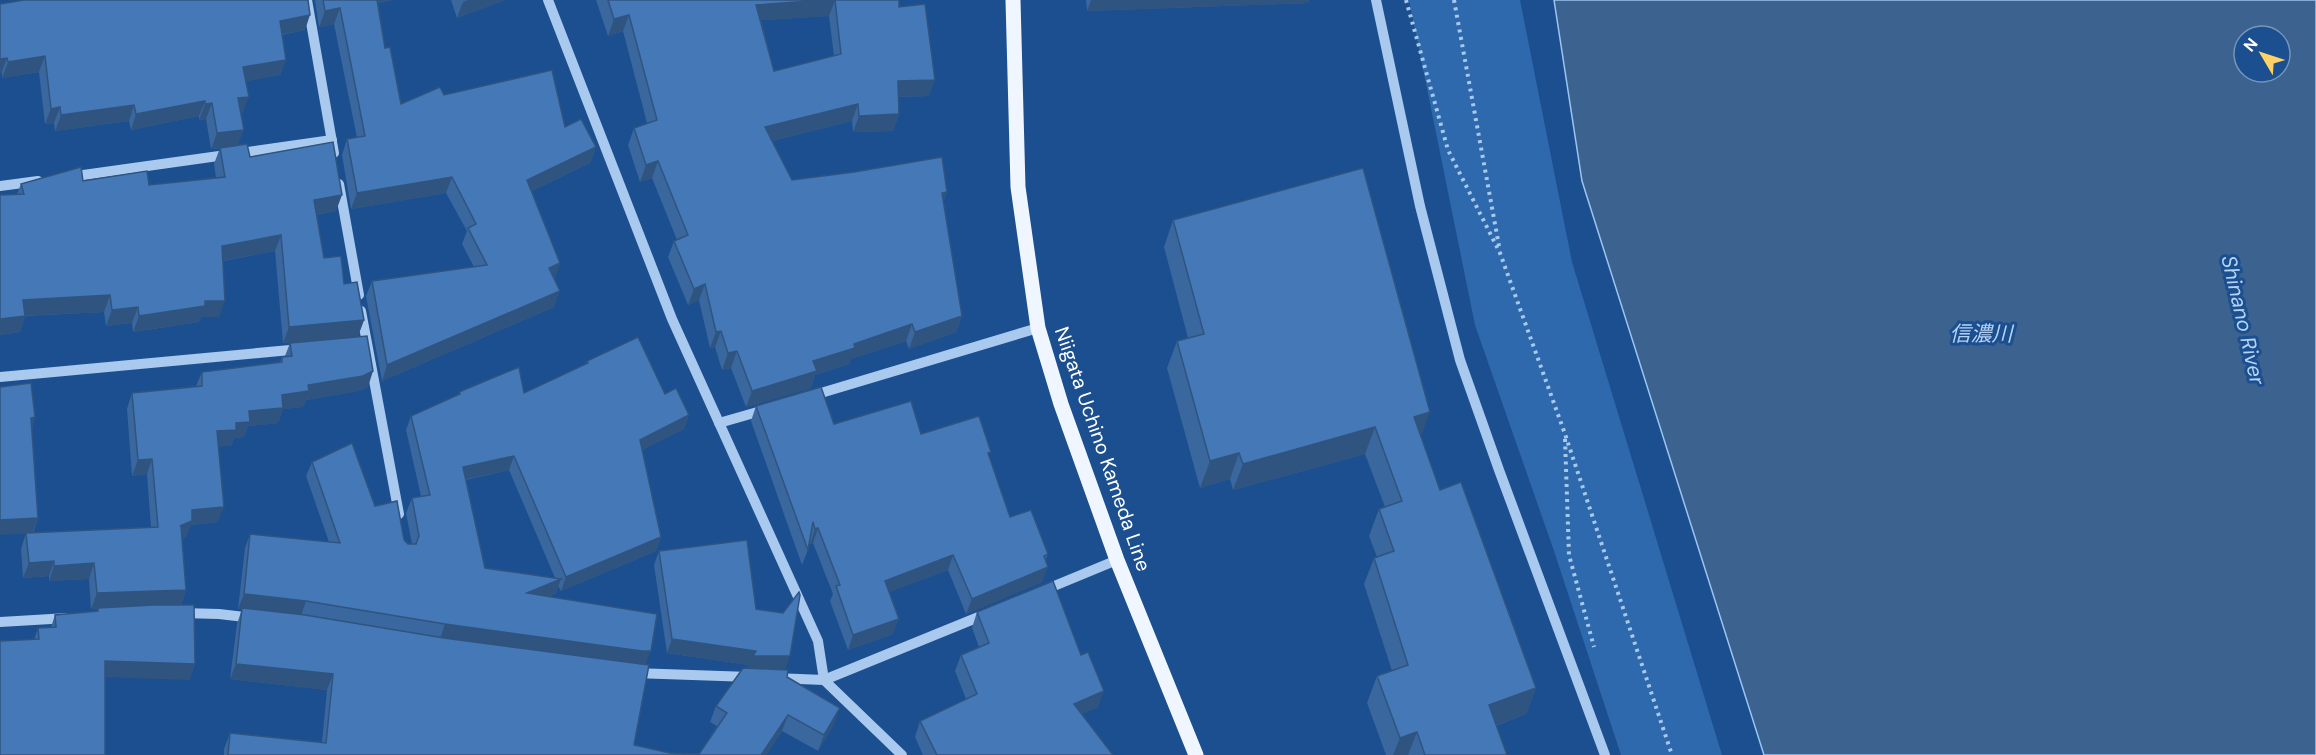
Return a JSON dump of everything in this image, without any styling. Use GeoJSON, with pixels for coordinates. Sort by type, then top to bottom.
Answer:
{"type":"FeatureCollection","features":[{"type":"Feature","properties":{"kind":"main road","name":"Niigata Uchino Kameda Line"},"geometry":{"type":"LineString","coordinates":[[1013,0],[1018,187],[1038,328],[1061,404],[1117,560],[1196,755]]}},
{"type":"Feature","properties":{"kind":"street"},"geometry":{"type":"LineString","coordinates":[[308,0],[367,343],[402,528]]}},
{"type":"Feature","properties":{"kind":"street"},"geometry":{"type":"LineString","coordinates":[[548,0],[672,320],[818,641],[824,680],[902,755]]}},
{"type":"Feature","properties":{"kind":"street"},"geometry":{"type":"LineString","coordinates":[[1376,0],[1420,206],[1460,360],[1605,755]]}},
{"type":"Feature","properties":{"kind":"street"},"geometry":{"type":"LineString","coordinates":[[59,178],[332,140]]}},
{"type":"Feature","properties":{"kind":"street"},"geometry":{"type":"LineString","coordinates":[[0,186],[47,180]]}},
{"type":"Feature","properties":{"kind":"street"},"geometry":{"type":"LineString","coordinates":[[799,399],[1038,328]]}},
{"type":"Feature","properties":{"kind":"street"},"geometry":{"type":"LineString","coordinates":[[355,344],[367,343]]}},
{"type":"Feature","properties":{"kind":"street"},"geometry":{"type":"LineString","coordinates":[[0,377],[308,348]]}},
{"type":"Feature","properties":{"kind":"street"},"geometry":{"type":"LineString","coordinates":[[719,423],[776,406]]}},
{"type":"Feature","properties":{"kind":"street"},"geometry":{"type":"LineString","coordinates":[[1030,596],[1117,560]]}},
{"type":"Feature","properties":{"kind":"street"},"geometry":{"type":"LineString","coordinates":[[625,671],[824,680],[998,609]]}},
{"type":"Feature","properties":{"kind":"street"},"geometry":{"type":"LineString","coordinates":[[172,613],[219,614],[265,619]]}},
{"type":"Feature","properties":{"kind":"street"},"geometry":{"type":"LineString","coordinates":[[0,622],[80,617]]}},
{"type":"Feature","properties":{"kind":"path"},"geometry":{"type":"LineString","coordinates":[[1406,0],[1448,150],[1500,253],[1565,435],[1672,755]]}},
{"type":"Feature","properties":{"kind":"path"},"geometry":{"type":"LineString","coordinates":[[1454,0],[1500,253]]}},
{"type":"Feature","properties":{"kind":"path"},"geometry":{"type":"LineString","coordinates":[[1565,435],[1569,555],[1596,655]]}},
{"type":"Feature","properties":{"kind":"shaded area"},"geometry":{"type":"Polygon","coordinates":[[[1409,0],[1520,0],[1572,262],[1722,755],[1621,755],[1554,551],[1475,325],[1409,0]]]}},
{"type":"Feature","properties":{"kind":"water","name":"信濃川"},"geometry":{"type":"Polygon","coordinates":[[[1554,0],[2316,0],[2316,755],[1764,755],[1582,181],[1554,0]]]}},
{"type":"Feature","properties":{"kind":"building"},"geometry":{"type":"Polygon","coordinates":[[[24,0],[308,0],[310,15],[280,21],[286,60],[243,67],[249,97],[238,98],[244,130],[217,133],[212,103],[205,104],[205,101],[136,114],[134,105],[61,115],[60,107],[51,109],[45,56],[8,62],[7,58],[0,59],[0,4],[24,0]]]}},
{"type":"Feature","properties":{"kind":"building"},"geometry":{"type":"Polygon","coordinates":[[[323,0],[377,0],[385,48],[390,47],[401,104],[440,87],[444,95],[552,70],[565,127],[581,119],[596,147],[527,180],[560,263],[549,268],[560,291],[387,365],[372,281],[487,265],[468,228],[476,224],[452,177],[357,193],[347,139],[365,136],[340,8],[325,11],[323,0]]]}},
{"type":"Feature","properties":{"kind":"building"},"geometry":{"type":"Polygon","coordinates":[[[608,0],[824,0],[756,5],[774,71],[841,54],[835,0],[899,0],[899,7],[925,4],[935,80],[898,81],[899,114],[859,116],[858,104],[765,127],[792,180],[942,157],[947,192],[942,193],[962,316],[915,332],[912,324],[854,344],[855,348],[813,361],[817,371],[752,391],[737,351],[728,353],[721,331],[716,332],[705,284],[694,289],[674,241],[688,235],[658,161],[646,165],[634,128],[657,120],[629,15],[614,19],[608,0]]]}},
{"type":"Feature","properties":{"kind":"building"},"geometry":{"type":"Polygon","coordinates":[[[333,142],[342,195],[314,200],[324,258],[341,256],[344,284],[357,282],[364,320],[289,327],[281,235],[222,246],[225,301],[205,301],[205,306],[139,316],[138,307],[112,310],[110,295],[23,300],[25,316],[0,319],[0,195],[24,194],[21,184],[81,167],[83,181],[147,171],[149,185],[225,177],[220,148],[247,144],[250,157],[333,142]]]}},
{"type":"Feature","properties":{"kind":"building"},"geometry":{"type":"Polygon","coordinates":[[[1363,168],[1430,412],[1414,417],[1440,490],[1461,482],[1536,688],[1489,705],[1507,755],[1425,755],[1417,732],[1400,738],[1377,676],[1408,665],[1374,558],[1394,551],[1379,509],[1402,501],[1375,427],[1243,464],[1239,453],[1210,461],[1177,341],[1204,334],[1173,220],[1363,168]]]}},
{"type":"Feature","properties":{"kind":"building"},"geometry":{"type":"Polygon","coordinates":[[[367,336],[373,371],[363,376],[308,385],[309,391],[282,395],[283,408],[249,411],[250,422],[236,423],[236,430],[217,431],[224,507],[192,510],[192,521],[180,526],[186,590],[97,593],[94,563],[54,566],[54,561],[29,563],[26,533],[158,527],[152,459],[138,460],[132,393],[202,386],[202,372],[282,362],[282,357],[292,356],[290,343],[367,336]]]}},
{"type":"Feature","properties":{"kind":"building"},"geometry":{"type":"Polygon","coordinates":[[[638,337],[665,394],[676,388],[689,415],[640,440],[661,537],[566,577],[514,456],[463,467],[485,568],[561,579],[527,593],[657,614],[651,651],[445,624],[306,601],[244,594],[250,534],[340,543],[312,462],[352,443],[375,506],[397,501],[404,540],[408,544],[416,544],[419,536],[412,498],[430,495],[411,416],[460,394],[459,392],[519,367],[524,393],[638,337]]]}},
{"type":"Feature","properties":{"kind":"building"},"geometry":{"type":"Polygon","coordinates":[[[31,383],[35,417],[31,418],[38,518],[0,520],[0,387],[31,383]]]}},
{"type":"Feature","properties":{"kind":"building"},"geometry":{"type":"Polygon","coordinates":[[[821,387],[834,424],[911,401],[921,434],[979,416],[991,452],[988,453],[1010,517],[1031,510],[1048,554],[1044,556],[1048,567],[972,599],[953,555],[885,581],[899,619],[853,635],[836,586],[840,585],[818,528],[815,529],[813,522],[808,550],[756,406],[821,387]]]}},
{"type":"Feature","properties":{"kind":"building"},"geometry":{"type":"Polygon","coordinates":[[[747,540],[756,609],[783,613],[799,592],[790,656],[753,656],[756,651],[672,639],[659,551],[747,540]]]}},
{"type":"Feature","properties":{"kind":"building"},"geometry":{"type":"Polygon","coordinates":[[[1053,581],[1081,655],[1088,652],[1104,691],[1074,704],[1113,755],[937,755],[920,721],[977,694],[961,655],[989,643],[977,612],[1053,581]]]}},
{"type":"Feature","properties":{"kind":"building"},"geometry":{"type":"Polygon","coordinates":[[[194,605],[195,664],[105,661],[105,755],[0,755],[0,641],[39,639],[38,628],[56,627],[55,615],[98,611],[98,608],[194,605]]]}},
{"type":"Feature","properties":{"kind":"building"},"geometry":{"type":"Polygon","coordinates":[[[242,608],[305,615],[444,638],[649,665],[634,745],[670,753],[699,754],[727,713],[716,706],[743,668],[788,670],[787,677],[840,708],[824,735],[788,715],[761,755],[228,755],[230,733],[326,743],[333,674],[236,664],[242,608]]]}},
{"type":"Feature","properties":{"kind":"water label","name":"Shinano River"},"geometry":{"type":"Point","coordinates":[2243,320]}}]}
